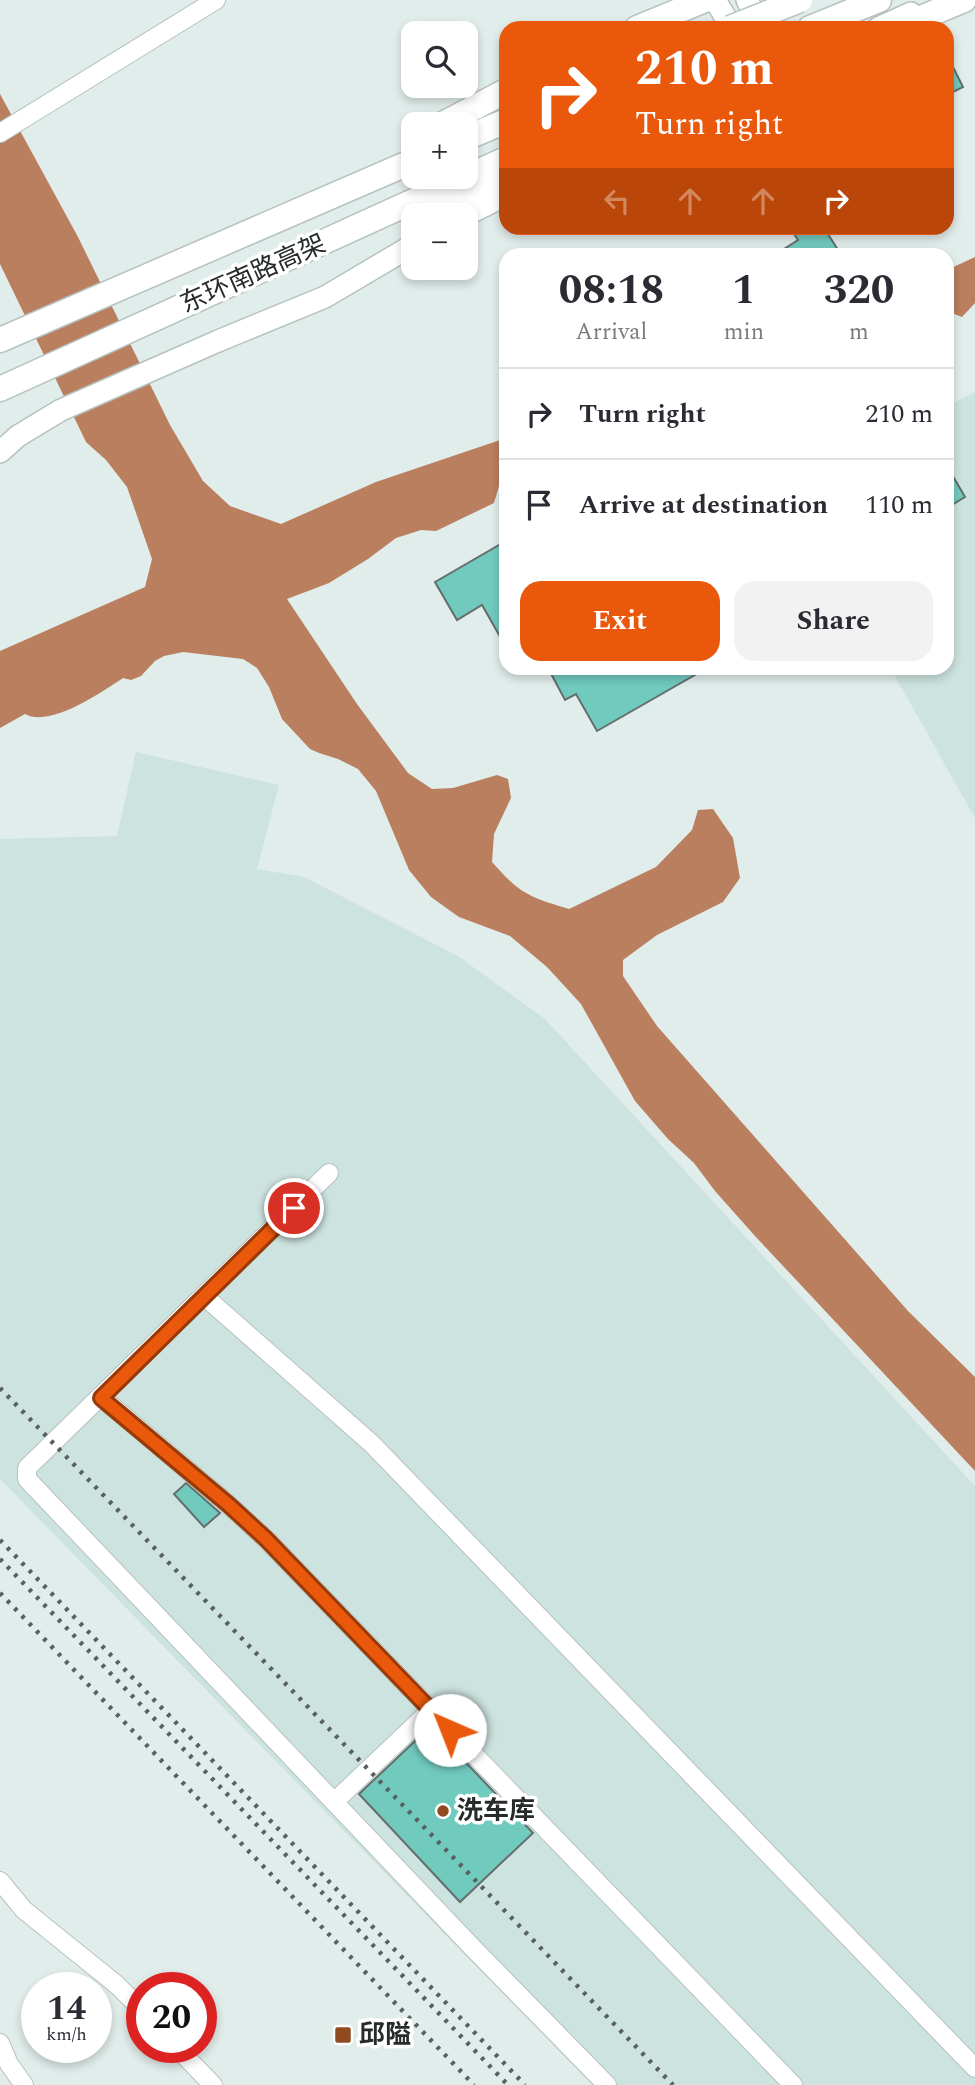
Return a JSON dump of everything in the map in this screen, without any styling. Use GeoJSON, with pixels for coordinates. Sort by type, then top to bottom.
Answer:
{"type":"FeatureCollection","features":[{"type":"Feature","properties":{"kind":"highway"},"geometry":{"type":"LineString","coordinates":[[654,21],[705,0]]}},
{"type":"Feature","properties":{"kind":"highway"},"geometry":{"type":"LineString","coordinates":[[748,21],[800,0]]}},
{"type":"Feature","properties":{"kind":"highway"},"geometry":{"type":"LineString","coordinates":[[827,21],[879,0]]}},
{"type":"Feature","properties":{"kind":"highway"},"geometry":{"type":"LineString","coordinates":[[914,21],[964,0]]}},
{"type":"Feature","properties":{"kind":"highway"},"geometry":{"type":"LineString","coordinates":[[466,112],[499,95]]}},
{"type":"Feature","properties":{"kind":"highway"},"geometry":{"type":"LineString","coordinates":[[478,133],[499,124]]}},
{"type":"Feature","properties":{"kind":"highway"},"geometry":{"type":"LineString","coordinates":[[326,199],[401,151]]}},
{"type":"Feature","properties":{"kind":"highway","name":"东环南路高架"},"geometry":{"type":"LineString","coordinates":[[0,389],[499,162]]}},
{"type":"Feature","properties":{"kind":"highway","name":"东环南路高架"},"geometry":{"type":"LineString","coordinates":[[0,340],[401,166]]}},
{"type":"Feature","properties":{"kind":"highway"},"geometry":{"type":"LineString","coordinates":[[450,203],[499,185]]}},
{"type":"Feature","properties":{"kind":"highway"},"geometry":{"type":"LineString","coordinates":[[276,264],[401,221]]}},
{"type":"Feature","properties":{"kind":"main road"},"geometry":{"type":"LineString","coordinates":[[715,0],[727,21]]}},
{"type":"Feature","properties":{"kind":"main road"},"geometry":{"type":"LineString","coordinates":[[747,0],[752,21]]}},
{"type":"Feature","properties":{"kind":"main road"},"geometry":{"type":"LineString","coordinates":[[761,21],[800,0]]}},
{"type":"Feature","properties":{"kind":"main road"},"geometry":{"type":"LineString","coordinates":[[894,21],[941,0]]}},
{"type":"Feature","properties":{"kind":"main road"},"geometry":{"type":"LineString","coordinates":[[478,145],[499,136]]}},
{"type":"Feature","properties":{"kind":"main road"},"geometry":{"type":"LineString","coordinates":[[0,347],[401,177]]}},
{"type":"Feature","properties":{"kind":"main road"},"geometry":{"type":"LineString","coordinates":[[478,209],[499,198]]}},
{"type":"Feature","properties":{"kind":"main road"},"geometry":{"type":"LineString","coordinates":[[0,452],[18,436],[61,410],[325,297],[401,252]]}},
{"type":"Feature","properties":{"kind":"street"},"geometry":{"type":"LineString","coordinates":[[0,133],[216,0]]}},
{"type":"Feature","properties":{"kind":"street"},"geometry":{"type":"LineString","coordinates":[[329,1173],[27,1468],[27,1479],[607,2085]]}},
{"type":"Feature","properties":{"kind":"street"},"geometry":{"type":"LineString","coordinates":[[204,1296],[372,1444],[975,2068]]}},
{"type":"Feature","properties":{"kind":"street"},"geometry":{"type":"LineString","coordinates":[[101,1398],[266,1539],[793,2085]]}},
{"type":"Feature","properties":{"kind":"street"},"geometry":{"type":"LineString","coordinates":[[334,1802],[431,1710]]}},
{"type":"Feature","properties":{"kind":"street"},"geometry":{"type":"LineString","coordinates":[[0,1881],[24,1910],[126,1994]]}},
{"type":"Feature","properties":{"kind":"street"},"geometry":{"type":"LineString","coordinates":[[0,2043],[9,2064],[24,2085]]}},
{"type":"Feature","properties":{"kind":"street"},"geometry":{"type":"LineString","coordinates":[[192,2063],[213,2085]]}},
{"type":"Feature","properties":{"kind":"shaded area"},"geometry":{"type":"Polygon","coordinates":[[[0,94],[78,237],[170,425],[203,481],[230,506],[281,524],[376,482],[499,440],[499,486],[494,503],[436,531],[421,530],[396,538],[329,583],[287,599],[357,704],[408,773],[432,789],[453,788],[497,775],[508,779],[511,798],[494,834],[492,862],[518,888],[534,897],[569,909],[656,867],[692,830],[698,810],[713,809],[733,838],[740,878],[723,902],[657,935],[623,960],[623,976],[657,1026],[908,1311],[975,1377],[975,1471],[755,1236],[694,1163],[668,1139],[635,1101],[581,1004],[547,967],[510,936],[459,917],[431,897],[409,870],[376,791],[358,769],[310,749],[282,719],[269,687],[257,668],[243,659],[183,652],[164,656],[155,661],[141,676],[131,680],[123,678],[76,706],[48,716],[25,714],[0,728],[0,651],[145,587],[152,559],[127,487],[106,460],[86,442],[0,264],[0,94]]]}},
{"type":"Feature","properties":{"kind":"shaded area"},"geometry":{"type":"Polygon","coordinates":[[[975,257],[975,303],[962,317],[954,314],[954,267],[975,257]]]}},
{"type":"Feature","properties":{"kind":"shaded area"},"geometry":{"type":"Polygon","coordinates":[[[975,392],[975,818],[894,675],[954,675],[954,402],[975,392]]]}},
{"type":"Feature","properties":{"kind":"shaded area"},"geometry":{"type":"Polygon","coordinates":[[[136,752],[279,785],[257,869],[304,877],[458,956],[545,1019],[975,1486],[975,2085],[592,2085],[0,1479],[0,839],[117,836],[136,752]]]}},
{"type":"Feature","properties":{"kind":"building"},"geometry":{"type":"Polygon","coordinates":[[[954,69],[963,87],[954,92],[954,69]]]}},
{"type":"Feature","properties":{"kind":"building"},"geometry":{"type":"Polygon","coordinates":[[[795,235],[828,235],[837,248],[786,248],[798,240],[795,235]]]}},
{"type":"Feature","properties":{"kind":"building"},"geometry":{"type":"Polygon","coordinates":[[[954,478],[965,497],[954,504],[954,478]]]}},
{"type":"Feature","properties":{"kind":"building"},"geometry":{"type":"Polygon","coordinates":[[[499,545],[499,635],[482,605],[457,620],[435,582],[499,545]]]}},
{"type":"Feature","properties":{"kind":"building"},"geometry":{"type":"Polygon","coordinates":[[[552,675],[695,675],[597,731],[576,694],[565,700],[552,675]]]}},
{"type":"Feature","properties":{"kind":"building"},"geometry":{"type":"Polygon","coordinates":[[[186,1483],[220,1513],[204,1527],[174,1494],[186,1483]]]}},
{"type":"Feature","properties":{"kind":"building","name":"洗车库"},"geometry":{"type":"Polygon","coordinates":[[[431,1726],[533,1833],[460,1902],[359,1794],[431,1726]]]}},
{"type":"Feature","properties":{"kind":"railway"},"geometry":{"type":"LineString","coordinates":[[0,1388],[673,2085]]}},
{"type":"Feature","properties":{"kind":"railway"},"geometry":{"type":"LineString","coordinates":[[0,1540],[525,2085]]}},
{"type":"Feature","properties":{"kind":"railway"},"geometry":{"type":"LineString","coordinates":[[0,1559],[508,2085]]}},
{"type":"Feature","properties":{"kind":"railway"},"geometry":{"type":"LineString","coordinates":[[0,1593],[474,2085]]}},
{"type":"Feature","properties":{"kind":"place","name":"洗车库"},"geometry":{"type":"Point","coordinates":[443,1811]}},
{"type":"Feature","properties":{"kind":"place","name":"邱隘"},"geometry":{"type":"Point","coordinates":[343,2035]}},
{"type":"Feature","properties":{"kind":"route"},"geometry":{"type":"LineString","coordinates":[[294,1208],[101,1398],[266,1539],[450,1730]]}}]}
